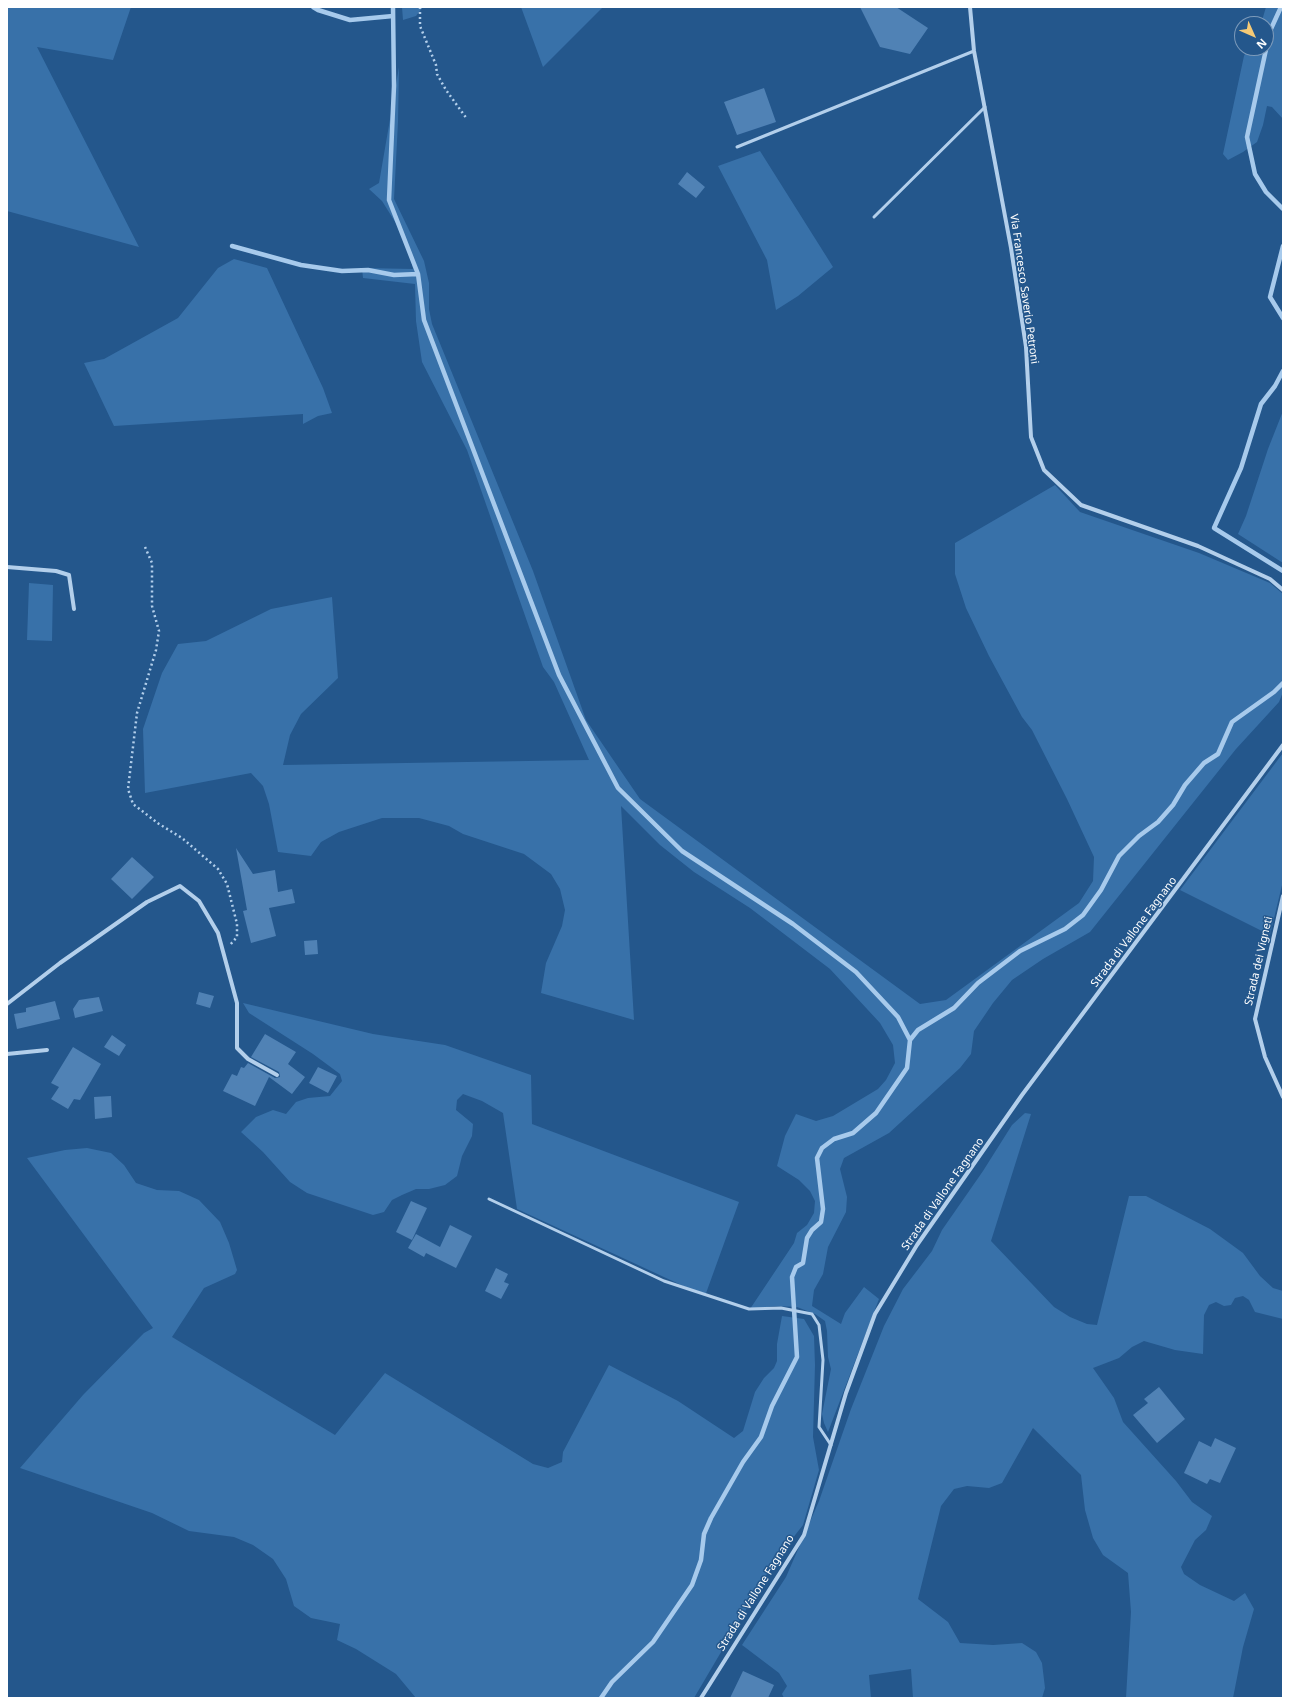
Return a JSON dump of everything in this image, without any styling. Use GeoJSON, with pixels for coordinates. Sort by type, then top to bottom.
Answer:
{"type":"FeatureCollection","features":[{"type":"Feature","properties":{"kind":"street","name":"Via Francesco Saverio Petroni"},"geometry":{"type":"LineString","coordinates":[[970,7],[974,51],[1011,248],[1026,347],[1031,437],[1044,470],[1081,505],[1198,546],[1270,579],[1283,590]]}},
{"type":"Feature","properties":{"kind":"street"},"geometry":{"type":"LineString","coordinates":[[7,567],[56,572],[69,576],[74,610]]}},
{"type":"Feature","properties":{"kind":"street","name":"Strada di Vallone Fagnano"},"geometry":{"type":"LineString","coordinates":[[701,1698],[804,1535],[846,1393],[875,1314],[917,1245],[1022,1095],[1283,746]]}},
{"type":"Feature","properties":{"kind":"street"},"geometry":{"type":"LineString","coordinates":[[7,1004],[60,963],[147,902],[180,886],[199,901],[218,933],[238,1003],[237,1048],[248,1059],[277,1075]]}},
{"type":"Feature","properties":{"kind":"street","name":"Strada dei Vigneti"},"geometry":{"type":"LineString","coordinates":[[1283,896],[1255,1019],[1265,1057],[1283,1097]]}},
{"type":"Feature","properties":{"kind":"street"},"geometry":{"type":"LineString","coordinates":[[7,1054],[47,1050]]}},
{"type":"Feature","properties":{"kind":"lane"},"geometry":{"type":"LineString","coordinates":[[737,147],[974,51]]}},
{"type":"Feature","properties":{"kind":"lane"},"geometry":{"type":"LineString","coordinates":[[874,217],[985,107]]}},
{"type":"Feature","properties":{"kind":"lane"},"geometry":{"type":"LineString","coordinates":[[489,1199],[664,1281],[749,1309],[781,1308],[801,1310],[812,1314],[819,1325],[823,1360],[819,1426],[831,1445]]}},
{"type":"Feature","properties":{"kind":"path"},"geometry":{"type":"LineString","coordinates":[[420,7],[420,26],[436,65],[437,74],[446,90],[467,119]]}},
{"type":"Feature","properties":{"kind":"path"},"geometry":{"type":"LineString","coordinates":[[145,547],[152,563],[152,606],[159,631],[156,650],[137,713],[128,789],[133,804],[199,851],[218,869],[227,884],[234,910],[236,937],[233,944],[222,949]]}},
{"type":"Feature","properties":{"kind":"shaded area"},"geometry":{"type":"Polygon","coordinates":[[[7,7],[131,7],[113,60],[37,47],[139,247],[7,211],[7,7]]]}},
{"type":"Feature","properties":{"kind":"shaded area"},"geometry":{"type":"Polygon","coordinates":[[[402,7],[423,7],[416,16],[403,20],[402,7]]]}},
{"type":"Feature","properties":{"kind":"shaded area"},"geometry":{"type":"Polygon","coordinates":[[[521,7],[603,7],[543,67],[521,7]]]}},
{"type":"Feature","properties":{"kind":"shaded area"},"geometry":{"type":"Polygon","coordinates":[[[1266,7],[1283,7],[1283,119],[1272,107],[1267,106],[1263,125],[1257,142],[1228,160],[1223,154],[1244,56],[1274,56],[1274,16],[1263,16],[1266,7]]]}},
{"type":"Feature","properties":{"kind":"shaded area"},"geometry":{"type":"Polygon","coordinates":[[[399,67],[394,199],[424,261],[429,283],[429,309],[432,324],[533,571],[586,720],[640,799],[920,1004],[946,1000],[1079,903],[1093,881],[1094,857],[1032,730],[1022,717],[989,656],[966,608],[955,574],[955,543],[1055,485],[1080,512],[1199,553],[1270,583],[1283,594],[1283,677],[1281,683],[1283,692],[1279,702],[1236,749],[1090,932],[1043,959],[1012,980],[993,1003],[974,1031],[971,1054],[960,1068],[889,1133],[844,1158],[840,1169],[847,1197],[846,1212],[828,1247],[823,1274],[814,1290],[812,1306],[841,1324],[845,1313],[864,1287],[879,1299],[828,1432],[822,1414],[831,1369],[828,1357],[825,1321],[815,1314],[797,1307],[775,1306],[750,1309],[794,1243],[797,1233],[807,1225],[814,1213],[815,1201],[810,1191],[799,1180],[777,1166],[785,1136],[796,1114],[816,1121],[833,1116],[878,1089],[886,1080],[895,1063],[893,1045],[880,1023],[830,969],[750,908],[694,872],[660,845],[621,806],[634,1020],[541,993],[546,963],[562,926],[565,910],[560,889],[551,874],[524,854],[463,834],[449,826],[419,818],[382,818],[339,832],[321,842],[311,856],[278,852],[269,804],[263,786],[251,773],[145,793],[143,729],[162,673],[178,644],[206,641],[271,609],[332,597],[338,678],[301,714],[290,735],[283,765],[589,760],[554,682],[543,667],[467,450],[422,362],[416,321],[415,284],[363,278],[362,268],[413,269],[408,246],[397,225],[382,201],[369,189],[379,183],[399,67]]]}},
{"type":"Feature","properties":{"kind":"shaded area"},"geometry":{"type":"Polygon","coordinates":[[[760,151],[833,267],[798,296],[776,310],[767,260],[718,166],[760,151]]]}},
{"type":"Feature","properties":{"kind":"shaded area"},"geometry":{"type":"Polygon","coordinates":[[[234,259],[267,268],[323,388],[332,413],[318,416],[303,424],[303,414],[114,426],[84,363],[104,359],[178,318],[218,268],[234,259]]]}},
{"type":"Feature","properties":{"kind":"shaded area"},"geometry":{"type":"Polygon","coordinates":[[[1283,411],[1283,563],[1238,534],[1246,516],[1268,449],[1283,411]]]}},
{"type":"Feature","properties":{"kind":"shaded area"},"geometry":{"type":"Polygon","coordinates":[[[29,583],[53,585],[52,641],[27,640],[29,583]]]}},
{"type":"Feature","properties":{"kind":"shaded area"},"geometry":{"type":"Polygon","coordinates":[[[1283,753],[1283,881],[1270,935],[1180,890],[1283,753]]]}},
{"type":"Feature","properties":{"kind":"shaded area"},"geometry":{"type":"Polygon","coordinates":[[[243,1003],[373,1034],[445,1045],[531,1075],[532,1124],[739,1202],[705,1296],[517,1209],[503,1113],[482,1101],[463,1094],[457,1100],[456,1110],[473,1124],[472,1136],[462,1156],[457,1176],[445,1185],[429,1189],[416,1189],[392,1200],[384,1212],[373,1215],[307,1193],[290,1182],[263,1152],[241,1132],[256,1117],[273,1110],[286,1114],[296,1102],[308,1098],[330,1096],[342,1081],[340,1074],[313,1054],[249,1013],[243,1003]]]}},
{"type":"Feature","properties":{"kind":"shaded area"},"geometry":{"type":"Polygon","coordinates":[[[1025,1113],[1031,1114],[991,1241],[1054,1307],[1070,1317],[1087,1324],[1097,1325],[1129,1196],[1146,1196],[1210,1229],[1243,1253],[1260,1276],[1273,1288],[1283,1291],[1283,1319],[1255,1312],[1249,1300],[1243,1296],[1235,1298],[1231,1305],[1224,1306],[1216,1302],[1209,1305],[1204,1315],[1203,1354],[1175,1350],[1144,1341],[1132,1347],[1119,1358],[1093,1368],[1114,1398],[1123,1422],[1176,1481],[1192,1502],[1212,1516],[1206,1530],[1195,1540],[1181,1567],[1184,1574],[1200,1585],[1234,1601],[1245,1593],[1254,1609],[1243,1647],[1233,1698],[1126,1698],[1131,1612],[1128,1573],[1103,1555],[1093,1538],[1085,1510],[1081,1475],[1033,1428],[1002,1483],[989,1488],[967,1486],[954,1489],[941,1506],[918,1599],[948,1622],[960,1643],[993,1645],[1022,1643],[1036,1652],[1042,1663],[1045,1688],[1042,1698],[913,1698],[911,1669],[869,1675],[871,1698],[784,1698],[782,1694],[787,1686],[779,1673],[742,1645],[786,1577],[819,1501],[851,1409],[884,1326],[903,1289],[932,1251],[942,1230],[983,1171],[1012,1125],[1025,1113]]]}},
{"type":"Feature","properties":{"kind":"shaded area"},"geometry":{"type":"Polygon","coordinates":[[[87,1148],[111,1153],[124,1165],[136,1183],[157,1190],[179,1191],[199,1200],[220,1222],[229,1243],[237,1270],[235,1274],[204,1288],[172,1337],[335,1435],[385,1373],[533,1464],[548,1468],[562,1462],[563,1452],[609,1365],[678,1401],[734,1438],[743,1431],[755,1392],[764,1378],[774,1368],[777,1361],[777,1344],[782,1316],[804,1319],[814,1336],[815,1365],[813,1437],[819,1470],[803,1525],[774,1562],[694,1698],[416,1698],[396,1674],[356,1649],[337,1640],[340,1624],[311,1618],[294,1606],[286,1579],[273,1559],[253,1545],[234,1537],[189,1531],[152,1513],[20,1468],[83,1395],[144,1333],[153,1328],[27,1158],[65,1150],[87,1148]]]}},
{"type":"Feature","properties":{"kind":"building"},"geometry":{"type":"Polygon","coordinates":[[[860,7],[896,7],[928,28],[910,54],[880,47],[860,7]]]}},
{"type":"Feature","properties":{"kind":"building"},"geometry":{"type":"Polygon","coordinates":[[[764,88],[776,122],[737,135],[724,102],[764,88]]]}},
{"type":"Feature","properties":{"kind":"building"},"geometry":{"type":"Polygon","coordinates":[[[687,172],[705,187],[696,198],[678,184],[687,172]]]}},
{"type":"Feature","properties":{"kind":"building"},"geometry":{"type":"Polygon","coordinates":[[[236,848],[253,874],[275,870],[278,892],[292,889],[295,903],[269,908],[276,936],[251,943],[243,911],[247,910],[236,848]]]}},
{"type":"Feature","properties":{"kind":"building"},"geometry":{"type":"Polygon","coordinates":[[[132,857],[154,877],[132,899],[111,879],[132,857]]]}},
{"type":"Feature","properties":{"kind":"building"},"geometry":{"type":"Polygon","coordinates":[[[317,940],[318,954],[305,955],[304,941],[317,940]]]}},
{"type":"Feature","properties":{"kind":"building"},"geometry":{"type":"Polygon","coordinates":[[[199,992],[214,996],[210,1008],[196,1004],[199,992]]]}},
{"type":"Feature","properties":{"kind":"building"},"geometry":{"type":"Polygon","coordinates":[[[99,997],[103,1011],[75,1018],[73,1009],[79,1000],[99,997]]]}},
{"type":"Feature","properties":{"kind":"building"},"geometry":{"type":"Polygon","coordinates":[[[55,1001],[60,1019],[17,1029],[14,1014],[26,1012],[26,1008],[55,1001]]]}},
{"type":"Feature","properties":{"kind":"building"},"geometry":{"type":"Polygon","coordinates":[[[265,1034],[296,1052],[288,1064],[305,1077],[292,1094],[269,1077],[255,1106],[223,1091],[232,1074],[237,1076],[241,1067],[244,1068],[248,1063],[275,1078],[280,1077],[279,1072],[251,1057],[265,1034]]]}},
{"type":"Feature","properties":{"kind":"building"},"geometry":{"type":"Polygon","coordinates":[[[112,1035],[126,1045],[119,1056],[104,1047],[112,1035]]]}},
{"type":"Feature","properties":{"kind":"building"},"geometry":{"type":"Polygon","coordinates":[[[73,1047],[101,1064],[80,1100],[74,1099],[68,1109],[51,1099],[59,1087],[51,1083],[73,1047]]]}},
{"type":"Feature","properties":{"kind":"building"},"geometry":{"type":"Polygon","coordinates":[[[318,1067],[337,1076],[328,1093],[309,1083],[318,1067]]]}},
{"type":"Feature","properties":{"kind":"building"},"geometry":{"type":"Polygon","coordinates":[[[111,1096],[112,1117],[95,1119],[94,1097],[111,1096]]]}},
{"type":"Feature","properties":{"kind":"building"},"geometry":{"type":"Polygon","coordinates":[[[411,1201],[427,1208],[412,1240],[396,1232],[411,1201]]]}},
{"type":"Feature","properties":{"kind":"building"},"geometry":{"type":"Polygon","coordinates":[[[450,1225],[472,1236],[456,1268],[426,1253],[424,1257],[408,1248],[416,1234],[440,1247],[450,1225]]]}},
{"type":"Feature","properties":{"kind":"building"},"geometry":{"type":"Polygon","coordinates":[[[496,1268],[508,1274],[504,1282],[509,1284],[501,1299],[485,1291],[496,1268]]]}},
{"type":"Feature","properties":{"kind":"building"},"geometry":{"type":"Polygon","coordinates":[[[1159,1387],[1185,1419],[1157,1443],[1133,1415],[1148,1403],[1144,1399],[1159,1387]]]}},
{"type":"Feature","properties":{"kind":"building"},"geometry":{"type":"Polygon","coordinates":[[[1215,1438],[1236,1448],[1220,1483],[1210,1479],[1207,1484],[1184,1473],[1199,1441],[1211,1447],[1215,1438]]]}},
{"type":"Feature","properties":{"kind":"building"},"geometry":{"type":"Polygon","coordinates":[[[743,1671],[774,1685],[768,1698],[730,1698],[743,1671]]]}},
{"type":"Feature","properties":{"kind":"waterway"},"geometry":{"type":"LineString","coordinates":[[313,7],[350,20],[393,16]]}},
{"type":"Feature","properties":{"kind":"waterway"},"geometry":{"type":"LineString","coordinates":[[393,7],[394,86],[389,200],[418,274],[424,320],[559,675],[618,788],[682,851],[793,924],[856,972],[898,1017],[910,1040]]}},
{"type":"Feature","properties":{"kind":"waterway"},"geometry":{"type":"LineString","coordinates":[[1281,7],[1270,31],[1247,137],[1255,174],[1266,192],[1283,209]]}},
{"type":"Feature","properties":{"kind":"waterway"},"geometry":{"type":"LineString","coordinates":[[232,246],[301,265],[342,271],[368,270],[394,275],[418,274]]}},
{"type":"Feature","properties":{"kind":"waterway"},"geometry":{"type":"LineString","coordinates":[[1283,246],[1270,297],[1283,318]]}},
{"type":"Feature","properties":{"kind":"waterway"},"geometry":{"type":"LineString","coordinates":[[1283,371],[1275,386],[1261,404],[1241,468],[1214,528],[1283,571]]}},
{"type":"Feature","properties":{"kind":"waterway"},"geometry":{"type":"LineString","coordinates":[[601,1698],[612,1682],[653,1642],[692,1585],[701,1560],[704,1534],[711,1518],[743,1462],[761,1437],[772,1406],[797,1357],[792,1277],[796,1267],[803,1263],[807,1238],[812,1230],[821,1222],[823,1209],[817,1158],[822,1148],[834,1139],[853,1133],[876,1113],[907,1068],[910,1040],[918,1030],[954,1008],[978,983],[1020,951],[1065,929],[1083,915],[1101,890],[1119,856],[1139,836],[1158,822],[1173,805],[1185,785],[1204,763],[1218,754],[1232,722],[1274,692],[1283,683]]}}]}
